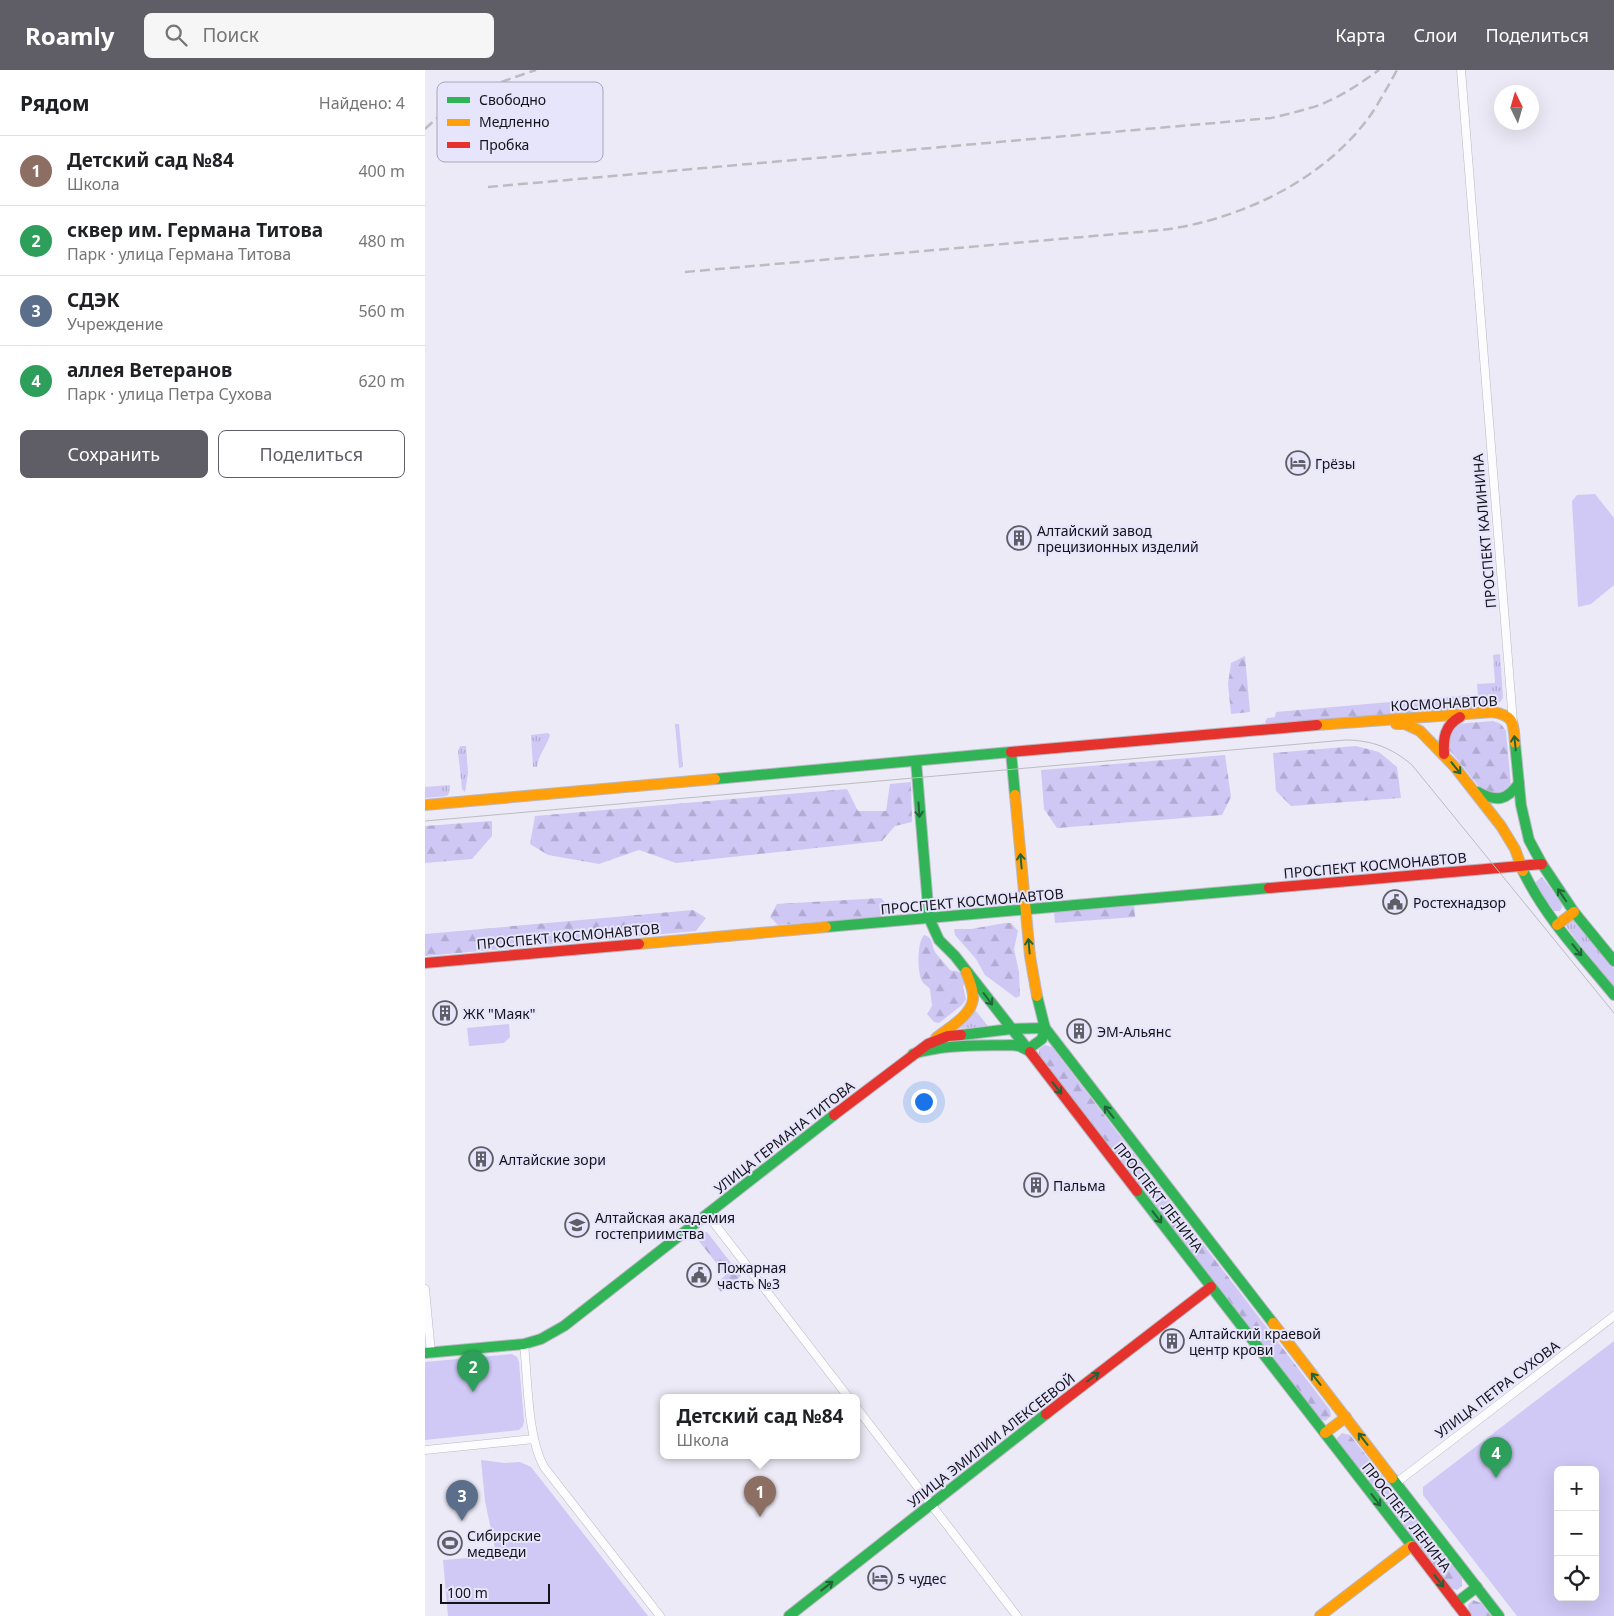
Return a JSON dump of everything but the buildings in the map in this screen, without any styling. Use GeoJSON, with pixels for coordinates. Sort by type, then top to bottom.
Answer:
{"type":"FeatureCollection","features":[{"type":"Feature","properties":{"kind":"main road","name":"КОСМОНАВТОВ"},"geometry":{"type":"LineString","coordinates":[[1372,722],[1499,712],[1505,714],[1513,722]]}},
{"type":"Feature","properties":{"kind":"main road"},"geometry":{"type":"LineString","coordinates":[[1444,754],[1443,744],[1449,724],[1465,714]]}},
{"type":"Feature","properties":{"kind":"main road"},"geometry":{"type":"LineString","coordinates":[[425,805],[1011,752],[1372,722],[1405,724],[1421,731],[1444,754],[1473,789],[1508,837],[1531,887],[1557,925],[1614,995]]}},
{"type":"Feature","properties":{"kind":"main road","name":"ПРОСПЕКТ КАЛИНИНА"},"geometry":{"type":"LineString","coordinates":[[1513,722],[1524,824],[1532,847],[1574,912],[1614,961]]}},
{"type":"Feature","properties":{"kind":"main road","name":"ПРОСПЕКТ ЛЕНИНА"},"geometry":{"type":"LineString","coordinates":[[1011,752],[1034,982],[1045,1028],[1499,1616]]}},
{"type":"Feature","properties":{"kind":"main road","name":"ПРОСПЕКТ ЛЕНИНА"},"geometry":{"type":"LineString","coordinates":[[916,761],[929,918],[939,940],[965,969],[1466,1616]]}},
{"type":"Feature","properties":{"kind":"main road"},"geometry":{"type":"LineString","coordinates":[[1473,789],[1484,796],[1500,799],[1507,798],[1512,794],[1519,783]]}},
{"type":"Feature","properties":{"kind":"main road","name":"ПРОСПЕКТ КОСМОНАВТОВ"},"geometry":{"type":"LineString","coordinates":[[425,963],[1542,864]]}},
{"type":"Feature","properties":{"kind":"main road"},"geometry":{"type":"LineString","coordinates":[[1557,925],[1574,912]]}},
{"type":"Feature","properties":{"kind":"main road"},"geometry":{"type":"LineString","coordinates":[[928,1044],[961,1018],[971,1006],[973,996],[965,969]]}},
{"type":"Feature","properties":{"kind":"main road"},"geometry":{"type":"LineString","coordinates":[[913,1054],[931,1048],[1012,1045],[1027,1050],[1041,1041],[1045,1036],[1045,1028],[1011,1029],[948,1036],[928,1044]]}},
{"type":"Feature","properties":{"kind":"main road","name":"УЛИЦА ГЕРМАНА ТИТОВА"},"geometry":{"type":"LineString","coordinates":[[428,1353],[524,1344],[541,1338],[564,1326],[928,1044]]}},
{"type":"Feature","properties":{"kind":"main road","name":"УЛИЦА ЭМИЛИИ АЛЕКСЕЕВОЙ"},"geometry":{"type":"LineString","coordinates":[[789,1616],[1211,1287]]}},
{"type":"Feature","properties":{"kind":"main road"},"geometry":{"type":"LineString","coordinates":[[1325,1433],[1346,1417]]}},
{"type":"Feature","properties":{"kind":"main road"},"geometry":{"type":"LineString","coordinates":[[1320,1616],[1411,1546]]}},
{"type":"Feature","properties":{"kind":"main road"},"geometry":{"type":"LineString","coordinates":[[1456,1603],[1477,1587]]}},
{"type":"Feature","properties":{"kind":"street","name":"ПРОСПЕКТ КАЛИНИНА"},"geometry":{"type":"LineString","coordinates":[[1461,70],[1513,722]]}},
{"type":"Feature","properties":{"kind":"street"},"geometry":{"type":"LineString","coordinates":[[707,1214],[846,1394]]}},
{"type":"Feature","properties":{"kind":"street"},"geometry":{"type":"LineString","coordinates":[[425,1289],[428,1353]]}},
{"type":"Feature","properties":{"kind":"street","name":"УЛИЦА ПЕТРА СУХОВА"},"geometry":{"type":"LineString","coordinates":[[1396,1483],[1614,1316]]}},
{"type":"Feature","properties":{"kind":"street"},"geometry":{"type":"LineString","coordinates":[[524,1344],[534,1439],[539,1458],[544,1467],[660,1616]]}},
{"type":"Feature","properties":{"kind":"street"},"geometry":{"type":"LineString","coordinates":[[860,1412],[1017,1616]]}},
{"type":"Feature","properties":{"kind":"street"},"geometry":{"type":"LineString","coordinates":[[425,1450],[534,1439]]}},
{"type":"Feature","properties":{"kind":"green space"},"geometry":{"type":"Polygon","coordinates":[[[1595,494],[1614,518],[1614,585],[1591,604],[1578,607],[1572,501],[1577,495],[1595,494]]]}},
{"type":"Feature","properties":{"kind":"green space"},"geometry":{"type":"Polygon","coordinates":[[[1500,654],[1503,698],[1497,706],[1479,708],[1477,684],[1495,683],[1493,655],[1500,654]]]}},
{"type":"Feature","properties":{"kind":"green space"},"geometry":{"type":"Polygon","coordinates":[[[1245,656],[1250,712],[1231,714],[1228,684],[1231,663],[1245,656]]]}},
{"type":"Feature","properties":{"kind":"green space"},"geometry":{"type":"Polygon","coordinates":[[[1470,695],[1474,697],[1475,708],[1270,726],[1265,722],[1267,718],[1275,717],[1276,712],[1470,695]]]}},
{"type":"Feature","properties":{"kind":"green space"},"geometry":{"type":"Polygon","coordinates":[[[1493,721],[1501,724],[1506,731],[1511,786],[1505,793],[1493,794],[1480,788],[1447,747],[1450,730],[1455,724],[1493,721]]]}},
{"type":"Feature","properties":{"kind":"green space"},"geometry":{"type":"Polygon","coordinates":[[[675,724],[679,724],[683,767],[679,768],[675,724]]]}},
{"type":"Feature","properties":{"kind":"green space"},"geometry":{"type":"Polygon","coordinates":[[[548,733],[550,735],[539,758],[537,767],[533,767],[531,735],[548,733]]]}},
{"type":"Feature","properties":{"kind":"green space"},"geometry":{"type":"Polygon","coordinates":[[[460,746],[466,746],[468,773],[465,792],[462,789],[458,751],[460,746]]]}},
{"type":"Feature","properties":{"kind":"green space"},"geometry":{"type":"Polygon","coordinates":[[[1356,746],[1379,752],[1397,767],[1401,798],[1291,806],[1276,791],[1273,753],[1356,746]]]}},
{"type":"Feature","properties":{"kind":"green space"},"geometry":{"type":"Polygon","coordinates":[[[1225,755],[1231,797],[1222,815],[1057,828],[1044,809],[1041,770],[1225,755]]]}},
{"type":"Feature","properties":{"kind":"green space"},"geometry":{"type":"Polygon","coordinates":[[[911,782],[912,822],[895,826],[882,841],[676,863],[639,850],[599,864],[548,855],[530,844],[535,816],[847,789],[858,811],[886,811],[890,784],[911,782]]]}},
{"type":"Feature","properties":{"kind":"green space"},"geometry":{"type":"Polygon","coordinates":[[[450,785],[447,796],[425,798],[425,787],[450,785]]]}},
{"type":"Feature","properties":{"kind":"green space"},"geometry":{"type":"Polygon","coordinates":[[[492,821],[492,836],[472,859],[425,863],[425,826],[492,821]]]}},
{"type":"Feature","properties":{"kind":"green space"},"geometry":{"type":"Polygon","coordinates":[[[1542,877],[1561,902],[1562,907],[1560,911],[1554,911],[1533,884],[1542,877]]]}},
{"type":"Feature","properties":{"kind":"green space"},"geometry":{"type":"Polygon","coordinates":[[[881,898],[891,909],[882,917],[778,925],[770,917],[777,904],[881,898]]]}},
{"type":"Feature","properties":{"kind":"green space"},"geometry":{"type":"Polygon","coordinates":[[[1134,904],[1135,917],[1055,923],[1054,911],[1134,904]]]}},
{"type":"Feature","properties":{"kind":"green space"},"geometry":{"type":"Polygon","coordinates":[[[693,910],[706,918],[696,931],[425,956],[425,934],[693,910]]]}},
{"type":"Feature","properties":{"kind":"green space"},"geometry":{"type":"Polygon","coordinates":[[[1572,919],[1577,921],[1614,968],[1614,988],[1567,928],[1566,923],[1572,919]]]}},
{"type":"Feature","properties":{"kind":"green space"},"geometry":{"type":"Polygon","coordinates":[[[1011,923],[1018,931],[1014,949],[1019,972],[1020,996],[1016,998],[985,975],[976,959],[955,935],[954,929],[971,929],[1011,923]]]}},
{"type":"Feature","properties":{"kind":"green space"},"geometry":{"type":"Polygon","coordinates":[[[924,935],[931,940],[935,952],[949,969],[961,974],[965,982],[963,987],[966,999],[962,1005],[939,1023],[934,1022],[927,1014],[932,1006],[930,989],[920,977],[919,950],[924,935]]]}},
{"type":"Feature","properties":{"kind":"green space"},"geometry":{"type":"Polygon","coordinates":[[[975,1010],[988,1026],[955,1029],[967,1020],[975,1010]]]}},
{"type":"Feature","properties":{"kind":"green space"},"geometry":{"type":"Polygon","coordinates":[[[509,1024],[510,1037],[504,1043],[469,1046],[467,1028],[509,1024]]]}},
{"type":"Feature","properties":{"kind":"green space"},"geometry":{"type":"Polygon","coordinates":[[[1045,1045],[1052,1047],[1330,1410],[1331,1416],[1325,1421],[1319,1418],[1039,1056],[1039,1049],[1045,1045]]]}},
{"type":"Feature","properties":{"kind":"green space"},"geometry":{"type":"Polygon","coordinates":[[[707,1232],[741,1276],[721,1292],[715,1284],[726,1275],[694,1235],[707,1232]]]}},
{"type":"Feature","properties":{"kind":"green space"},"geometry":{"type":"Polygon","coordinates":[[[1614,1341],[1614,1616],[1517,1616],[1423,1495],[1423,1487],[1614,1341]]]}},
{"type":"Feature","properties":{"kind":"green space"},"geometry":{"type":"Polygon","coordinates":[[[512,1354],[517,1357],[519,1362],[524,1421],[523,1426],[519,1430],[425,1440],[425,1362],[512,1354]]]}},
{"type":"Feature","properties":{"kind":"green space"},"geometry":{"type":"Polygon","coordinates":[[[1342,1433],[1350,1435],[1462,1578],[1462,1586],[1457,1590],[1450,1588],[1338,1445],[1337,1438],[1342,1433]]]}},
{"type":"Feature","properties":{"kind":"green space"},"geometry":{"type":"Polygon","coordinates":[[[481,1460],[505,1463],[520,1462],[531,1467],[648,1616],[448,1616],[443,1560],[481,1557],[486,1559],[497,1558],[485,1501],[481,1460]]]}},
{"type":"Feature","properties":{"kind":"green space"},"geometry":{"type":"Polygon","coordinates":[[[1473,1600],[1481,1603],[1491,1616],[1472,1616],[1468,1605],[1473,1600]]]}},
{"type":"Feature","properties":{"kind":"tram line"},"geometry":{"type":"LineString","coordinates":[[425,821],[1355,740],[1381,746],[1397,754],[1412,765],[1614,1013]]}},
{"type":"Feature","properties":{"kind":"railway"},"geometry":{"type":"LineString","coordinates":[[501,82],[536,70]]}},
{"type":"Feature","properties":{"kind":"railway"},"geometry":{"type":"LineString","coordinates":[[488,187],[1271,118],[1319,105],[1355,87],[1379,70]]}},
{"type":"Feature","properties":{"kind":"railway"},"geometry":{"type":"LineString","coordinates":[[685,272],[1162,230],[1222,217],[1252,206],[1281,192],[1333,156],[1355,134],[1374,110],[1397,70]]}},
{"type":"Feature","properties":{"kind":"railway"},"geometry":{"type":"LineString","coordinates":[[425,129],[437,118]]}},
{"type":"Feature","properties":{"kind":"traffic: fast"},"geometry":{"type":"LineString","coordinates":[[1515,743],[1521,805],[1529,840],[1542,864],[1574,912],[1614,961]]}},
{"type":"Feature","properties":{"kind":"traffic: fast"},"geometry":{"type":"LineString","coordinates":[[715,779],[1011,752],[1015,795]]}},
{"type":"Feature","properties":{"kind":"traffic: fast"},"geometry":{"type":"LineString","coordinates":[[916,761],[929,918],[939,940],[955,956],[1030,1052]]}},
{"type":"Feature","properties":{"kind":"traffic: fast"},"geometry":{"type":"LineString","coordinates":[[1478,792],[1490,797],[1501,798],[1515,789],[1519,783]]}},
{"type":"Feature","properties":{"kind":"traffic: fast"},"geometry":{"type":"LineString","coordinates":[[1523,871],[1553,920],[1614,995]]}},
{"type":"Feature","properties":{"kind":"traffic: fast"},"geometry":{"type":"LineString","coordinates":[[826,927],[1269,888]]}},
{"type":"Feature","properties":{"kind":"traffic: fast"},"geometry":{"type":"LineString","coordinates":[[1037,996],[1045,1028],[1273,1323]]}},
{"type":"Feature","properties":{"kind":"traffic: fast"},"geometry":{"type":"LineString","coordinates":[[913,1054],[950,1047],[975,1046],[1012,1045],[1027,1050],[1042,1039],[1045,1028],[1011,1029],[961,1035]]}},
{"type":"Feature","properties":{"kind":"traffic: fast"},"geometry":{"type":"LineString","coordinates":[[425,1353],[524,1344],[541,1339],[564,1326],[834,1115]]}},
{"type":"Feature","properties":{"kind":"traffic: fast"},"geometry":{"type":"LineString","coordinates":[[1137,1191],[1413,1547]]}},
{"type":"Feature","properties":{"kind":"traffic: fast"},"geometry":{"type":"LineString","coordinates":[[789,1616],[1046,1414]]}},
{"type":"Feature","properties":{"kind":"traffic: fast"},"geometry":{"type":"LineString","coordinates":[[1392,1478],[1499,1616]]}},
{"type":"Feature","properties":{"kind":"traffic: fast"},"geometry":{"type":"LineString","coordinates":[[1456,1603],[1477,1587]]}},
{"type":"Feature","properties":{"kind":"traffic: slow"},"geometry":{"type":"LineString","coordinates":[[1317,725],[1493,712],[1509,718],[1513,725],[1515,743]]}},
{"type":"Feature","properties":{"kind":"traffic: slow"},"geometry":{"type":"LineString","coordinates":[[1396,724],[1405,724],[1420,731],[1454,766],[1501,826],[1515,849],[1523,871]]}},
{"type":"Feature","properties":{"kind":"traffic: slow"},"geometry":{"type":"LineString","coordinates":[[425,805],[715,779]]}},
{"type":"Feature","properties":{"kind":"traffic: slow"},"geometry":{"type":"LineString","coordinates":[[1015,795],[1030,956],[1037,996]]}},
{"type":"Feature","properties":{"kind":"traffic: slow"},"geometry":{"type":"LineString","coordinates":[[1557,925],[1574,912]]}},
{"type":"Feature","properties":{"kind":"traffic: slow"},"geometry":{"type":"LineString","coordinates":[[639,944],[826,927]]}},
{"type":"Feature","properties":{"kind":"traffic: slow"},"geometry":{"type":"LineString","coordinates":[[936,1038],[964,1016],[971,1005],[973,992],[966,972]]}},
{"type":"Feature","properties":{"kind":"traffic: slow"},"geometry":{"type":"LineString","coordinates":[[1273,1323],[1392,1478]]}},
{"type":"Feature","properties":{"kind":"traffic: slow"},"geometry":{"type":"LineString","coordinates":[[1325,1433],[1346,1417]]}},
{"type":"Feature","properties":{"kind":"traffic: slow"},"geometry":{"type":"LineString","coordinates":[[1320,1616],[1411,1546]]}},
{"type":"Feature","properties":{"kind":"traffic: jam"},"geometry":{"type":"LineString","coordinates":[[1444,754],[1446,732],[1451,724],[1460,717]]}},
{"type":"Feature","properties":{"kind":"traffic: jam"},"geometry":{"type":"LineString","coordinates":[[1011,752],[1317,725]]}},
{"type":"Feature","properties":{"kind":"traffic: jam"},"geometry":{"type":"LineString","coordinates":[[1269,888],[1542,864]]}},
{"type":"Feature","properties":{"kind":"traffic: jam"},"geometry":{"type":"LineString","coordinates":[[425,963],[639,944]]}},
{"type":"Feature","properties":{"kind":"traffic: jam"},"geometry":{"type":"LineString","coordinates":[[834,1115],[928,1044],[948,1036],[961,1035]]}},
{"type":"Feature","properties":{"kind":"traffic: jam"},"geometry":{"type":"LineString","coordinates":[[1030,1052],[1137,1191]]}},
{"type":"Feature","properties":{"kind":"traffic: jam"},"geometry":{"type":"LineString","coordinates":[[1046,1414],[1211,1287]]}},
{"type":"Feature","properties":{"kind":"traffic: jam"},"geometry":{"type":"LineString","coordinates":[[1413,1547],[1466,1616]]}},
{"type":"Feature","properties":{"kind":"place","name":"Грёзы"},"geometry":{"type":"Point","coordinates":[1298,463]}},
{"type":"Feature","properties":{"kind":"place","name":"Алтайский завод прецизионных изделий"},"geometry":{"type":"Point","coordinates":[1019,538]}},
{"type":"Feature","properties":{"kind":"place","name":"Ростехнадзор"},"geometry":{"type":"Point","coordinates":[1395,902]}},
{"type":"Feature","properties":{"kind":"place","name":"ЖК \"Маяк\""},"geometry":{"type":"Point","coordinates":[445,1013]}},
{"type":"Feature","properties":{"kind":"place","name":"ЭМ-Альянс"},"geometry":{"type":"Point","coordinates":[1079,1031]}},
{"type":"Feature","properties":{"kind":"place","name":"Алтайские зори"},"geometry":{"type":"Point","coordinates":[481,1159]}},
{"type":"Feature","properties":{"kind":"place","name":"Пальма"},"geometry":{"type":"Point","coordinates":[1036,1185]}},
{"type":"Feature","properties":{"kind":"place","name":"Алтайская академия гостеприимства"},"geometry":{"type":"Point","coordinates":[577,1225]}},
{"type":"Feature","properties":{"kind":"place","name":"Пожарная часть №3"},"geometry":{"type":"Point","coordinates":[699,1275]}},
{"type":"Feature","properties":{"kind":"place","name":"Алтайский краевой центр крови"},"geometry":{"type":"Point","coordinates":[1172,1341]}},
{"type":"Feature","properties":{"kind":"place","name":"сквер им. Германа Титова"},"geometry":{"type":"Point","coordinates":[473,1392]}},
{"type":"Feature","properties":{"kind":"place","name":"аллея Ветеранов"},"geometry":{"type":"Point","coordinates":[1496,1478]}},
{"type":"Feature","properties":{"kind":"place","name":"Детский сад №84"},"geometry":{"type":"Point","coordinates":[760,1517]}},
{"type":"Feature","properties":{"kind":"place","name":"СДЭК"},"geometry":{"type":"Point","coordinates":[462,1521]}},
{"type":"Feature","properties":{"kind":"place","name":"Сибирские медведи"},"geometry":{"type":"Point","coordinates":[450,1543]}},
{"type":"Feature","properties":{"kind":"place","name":"5 чудес"},"geometry":{"type":"Point","coordinates":[880,1578]}}]}
